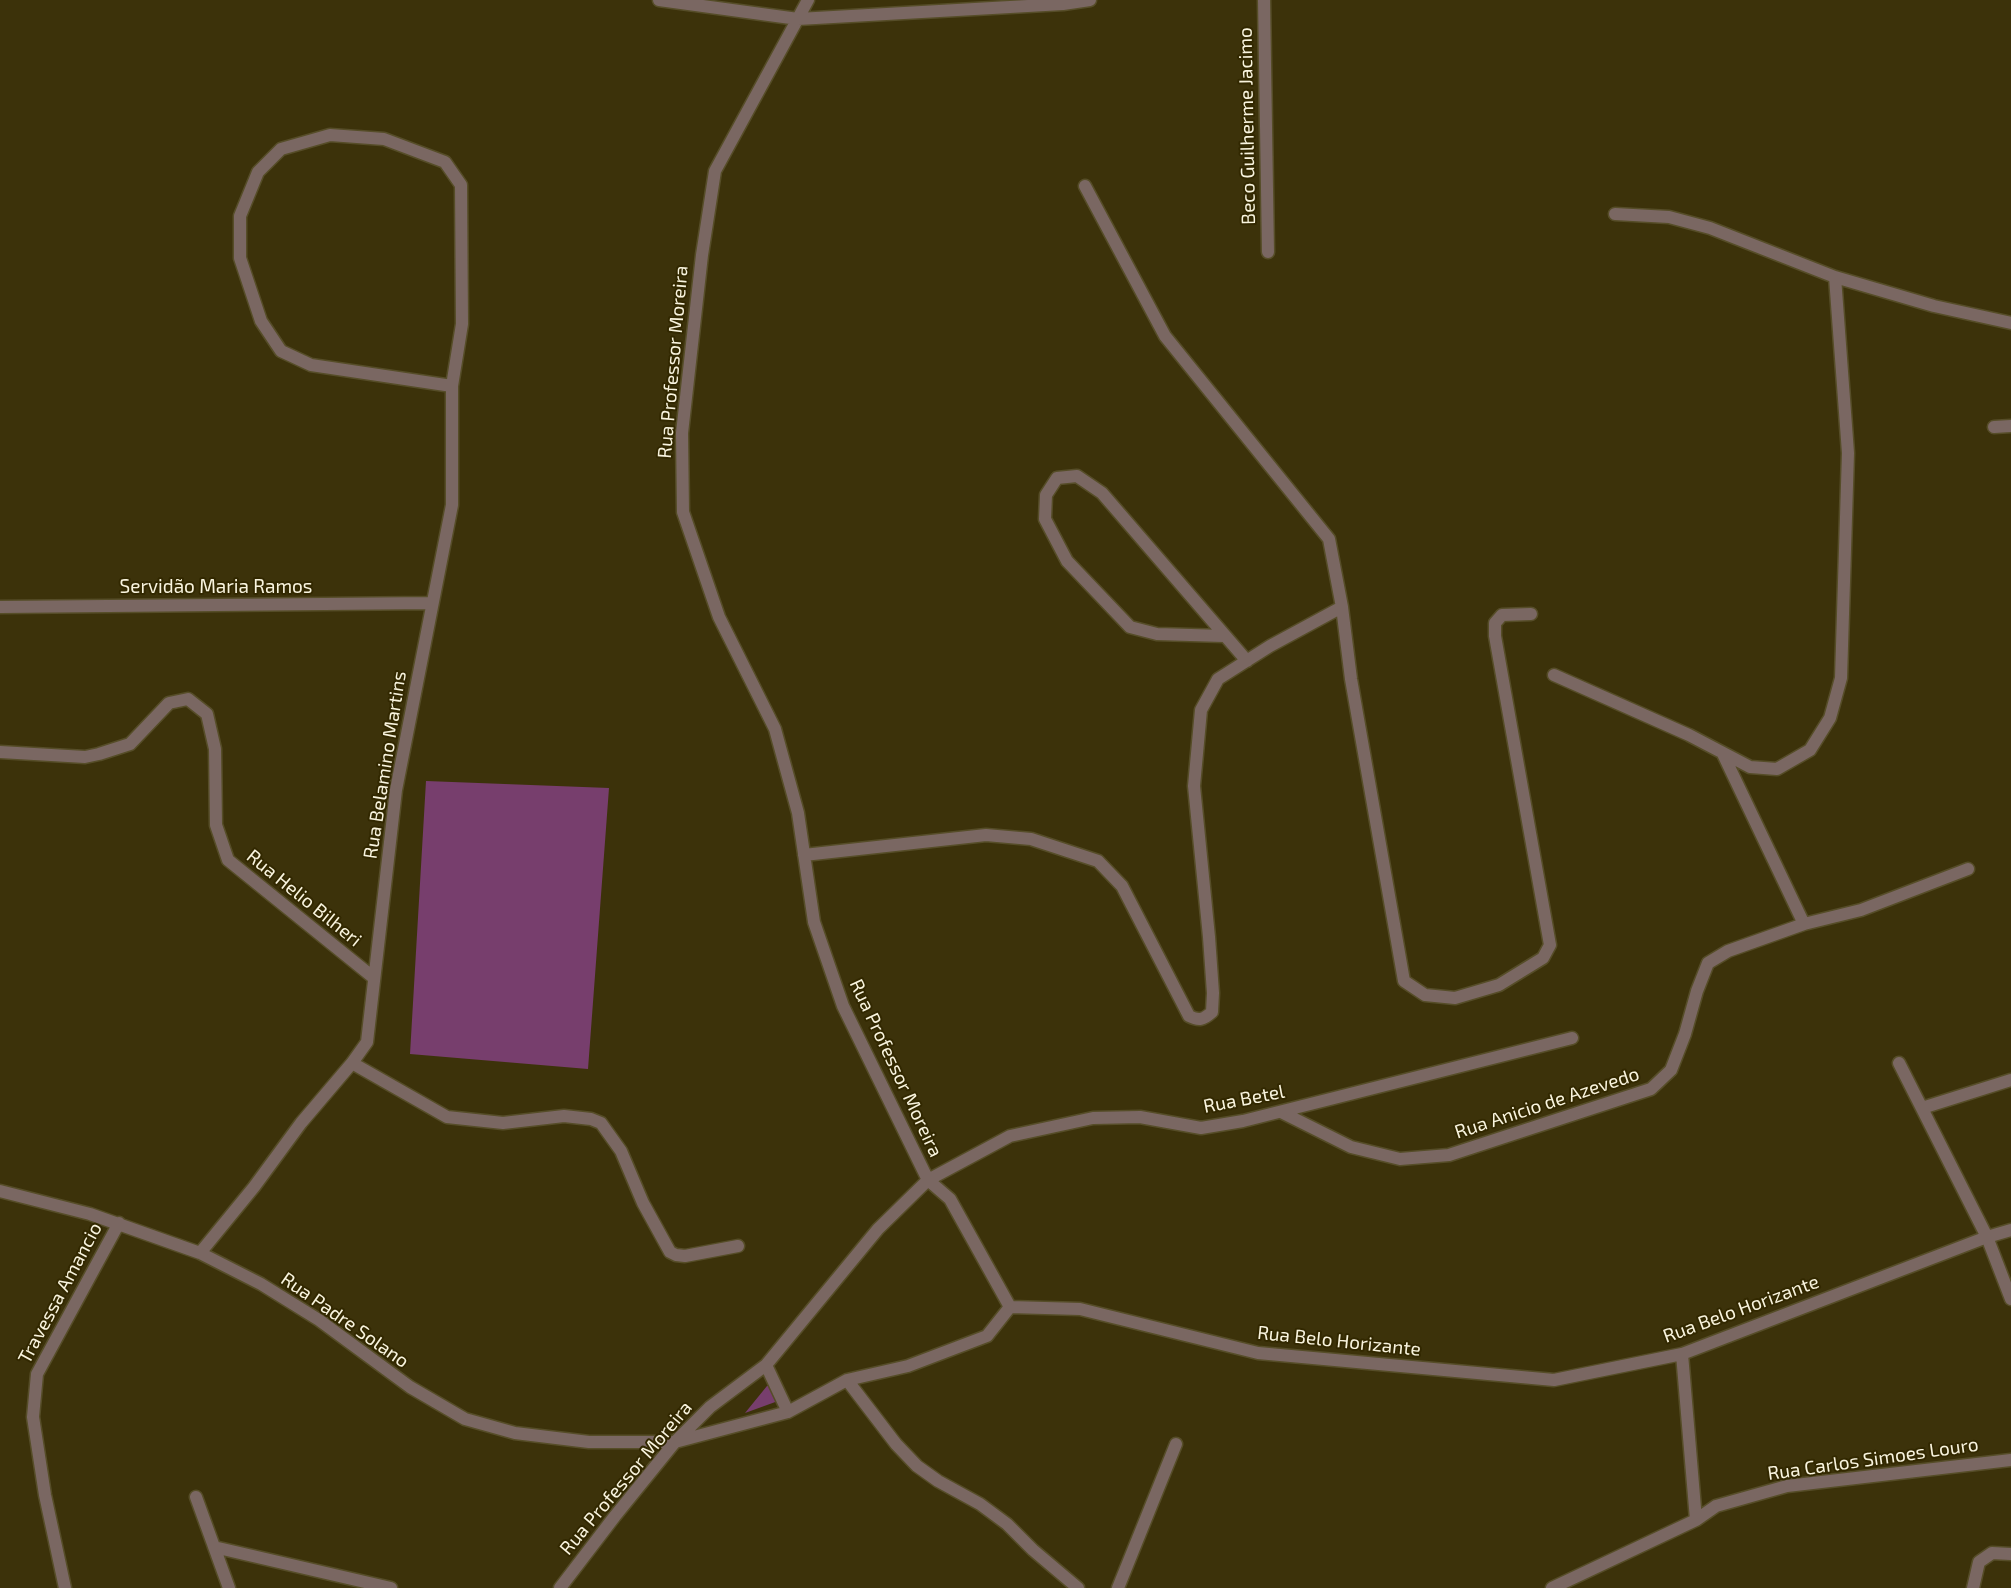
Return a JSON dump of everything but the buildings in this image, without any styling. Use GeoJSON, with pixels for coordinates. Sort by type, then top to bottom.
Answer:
{"type":"FeatureCollection","features":[{"type":"Feature","properties":{"kind":"street"},"geometry":{"type":"LineString","coordinates":[[659,0],[798,19],[1063,4],[1090,0]]}},
{"type":"Feature","properties":{"kind":"street","name":"Rua Professor Moreira"},"geometry":{"type":"LineString","coordinates":[[560,1588],[675,1442],[710,1407],[766,1365],[878,1229],[928,1180],[842,1006],[814,922],[798,813],[775,729],[719,618],[683,512],[682,433],[702,256],[715,171],[808,0]]}},
{"type":"Feature","properties":{"kind":"street","name":"Beco Guilherme Jacimo"},"geometry":{"type":"LineString","coordinates":[[1264,0],[1268,252]]}},
{"type":"Feature","properties":{"kind":"street","name":"Rua Belamino Martins"},"geometry":{"type":"LineString","coordinates":[[200,1253],[367,1042],[396,790],[452,505],[452,386],[462,324],[461,185],[444,162],[384,139],[330,135],[281,149],[258,172],[240,216],[240,258],[261,321],[281,351],[311,365],[452,386]]}},
{"type":"Feature","properties":{"kind":"street"},"geometry":{"type":"LineString","coordinates":[[1085,186],[1165,336],[1329,539],[1404,980],[1425,995],[1455,998],[1499,985],[1544,958],[1550,946],[1495,636],[1495,624],[1502,615],[1531,614]]}},
{"type":"Feature","properties":{"kind":"street"},"geometry":{"type":"LineString","coordinates":[[1615,214],[1669,217],[1710,228],[1835,277],[1934,306],[2011,323]]}},
{"type":"Feature","properties":{"kind":"street"},"geometry":{"type":"LineString","coordinates":[[1554,675],[1689,735],[1750,767],[1777,769],[1810,750],[1830,718],[1841,678],[1848,453],[1835,277]]}},
{"type":"Feature","properties":{"kind":"street"},"geometry":{"type":"LineString","coordinates":[[1994,427],[2011,426]]}},
{"type":"Feature","properties":{"kind":"street"},"geometry":{"type":"LineString","coordinates":[[1224,636],[1157,634],[1130,627],[1067,561],[1045,519],[1046,495],[1057,478],[1077,476],[1102,493],[1246,661]]}},
{"type":"Feature","properties":{"kind":"street","name":"Servidão Maria Ramos"},"geometry":{"type":"LineString","coordinates":[[0,607],[432,603]]}},
{"type":"Feature","properties":{"kind":"street"},"geometry":{"type":"LineString","coordinates":[[804,855],[986,835],[1031,839],[1098,861],[1122,886],[1189,1016],[1197,1020],[1205,1019],[1212,1012],[1213,993],[1210,937],[1194,786],[1201,710],[1218,679],[1246,661],[1342,607]]}},
{"type":"Feature","properties":{"kind":"street","name":"Rua Helio Bilheri"},"geometry":{"type":"LineString","coordinates":[[0,752],[85,757],[99,754],[130,744],[169,704],[188,699],[207,714],[215,749],[216,825],[228,860],[374,978]]}},
{"type":"Feature","properties":{"kind":"street"},"geometry":{"type":"LineString","coordinates":[[1723,754],[1804,924]]}},
{"type":"Feature","properties":{"kind":"street","name":"Rua Anicio de Azevedo"},"geometry":{"type":"LineString","coordinates":[[1281,1112],[1351,1147],[1400,1159],[1450,1155],[1651,1089],[1672,1070],[1708,963],[1728,951],[1804,924],[1861,910],[1968,869]]}},
{"type":"Feature","properties":{"kind":"street","name":"Rua Betel"},"geometry":{"type":"LineString","coordinates":[[928,1180],[1010,1136],[1093,1118],[1140,1118],[1201,1128],[1243,1121],[1572,1038]]}},
{"type":"Feature","properties":{"kind":"street"},"geometry":{"type":"LineString","coordinates":[[1899,1062],[1987,1237],[2011,1299]]}},
{"type":"Feature","properties":{"kind":"street"},"geometry":{"type":"LineString","coordinates":[[352,1063],[447,1117],[503,1123],[564,1116],[596,1120],[611,1135],[621,1151],[643,1203],[670,1252],[685,1256],[738,1246]]}},
{"type":"Feature","properties":{"kind":"street"},"geometry":{"type":"LineString","coordinates":[[1922,1108],[2011,1080]]}},
{"type":"Feature","properties":{"kind":"street"},"geometry":{"type":"LineString","coordinates":[[675,1442],[788,1412],[847,1380],[908,1366],[987,1336],[1010,1307],[950,1199],[928,1180]]}},
{"type":"Feature","properties":{"kind":"street","name":"Rua Padre Solano"},"geometry":{"type":"LineString","coordinates":[[0,1191],[50,1202],[119,1223],[200,1253],[261,1284],[319,1320],[410,1388],[465,1419],[515,1433],[589,1442],[675,1442]]}},
{"type":"Feature","properties":{"kind":"street","name":"Travessa Amancio"},"geometry":{"type":"LineString","coordinates":[[64,1588],[36,1443],[33,1417],[34,1393],[37,1374],[119,1223]]}},
{"type":"Feature","properties":{"kind":"street","name":"Rua Belo Horizante"},"geometry":{"type":"LineString","coordinates":[[1010,1307],[1080,1309],[1258,1353],[1554,1380],[1682,1354],[1987,1237],[2011,1230]]}},
{"type":"Feature","properties":{"kind":"street"},"geometry":{"type":"LineString","coordinates":[[1682,1354],[1696,1520]]}},
{"type":"Feature","properties":{"kind":"street"},"geometry":{"type":"LineString","coordinates":[[766,1365],[788,1412]]}},
{"type":"Feature","properties":{"kind":"street"},"geometry":{"type":"LineString","coordinates":[[847,1380],[896,1444],[917,1466],[938,1482],[980,1504],[1007,1524],[1033,1550],[1078,1588]]}},
{"type":"Feature","properties":{"kind":"street"},"geometry":{"type":"LineString","coordinates":[[1118,1588],[1176,1444]]}},
{"type":"Feature","properties":{"kind":"street","name":"Rua Carlos Simoes Louro"},"geometry":{"type":"LineString","coordinates":[[1552,1588],[1696,1520],[1716,1506],[1787,1486],[2011,1460]]}},
{"type":"Feature","properties":{"kind":"street"},"geometry":{"type":"LineString","coordinates":[[196,1496],[229,1588]]}},
{"type":"Feature","properties":{"kind":"street"},"geometry":{"type":"LineString","coordinates":[[214,1548],[391,1588]]}},
{"type":"Feature","properties":{"kind":"street"},"geometry":{"type":"LineString","coordinates":[[1972,1588],[1979,1562],[1992,1553],[2011,1554]]}},
{"type":"Feature","properties":{"kind":"shaded area"},"geometry":{"type":"Polygon","coordinates":[[[426,781],[609,788],[588,1069],[410,1054],[426,781]]]}},
{"type":"Feature","properties":{"kind":"shaded area"},"geometry":{"type":"Polygon","coordinates":[[[770,1385],[778,1401],[745,1413],[767,1386],[770,1385]]]}}]}
